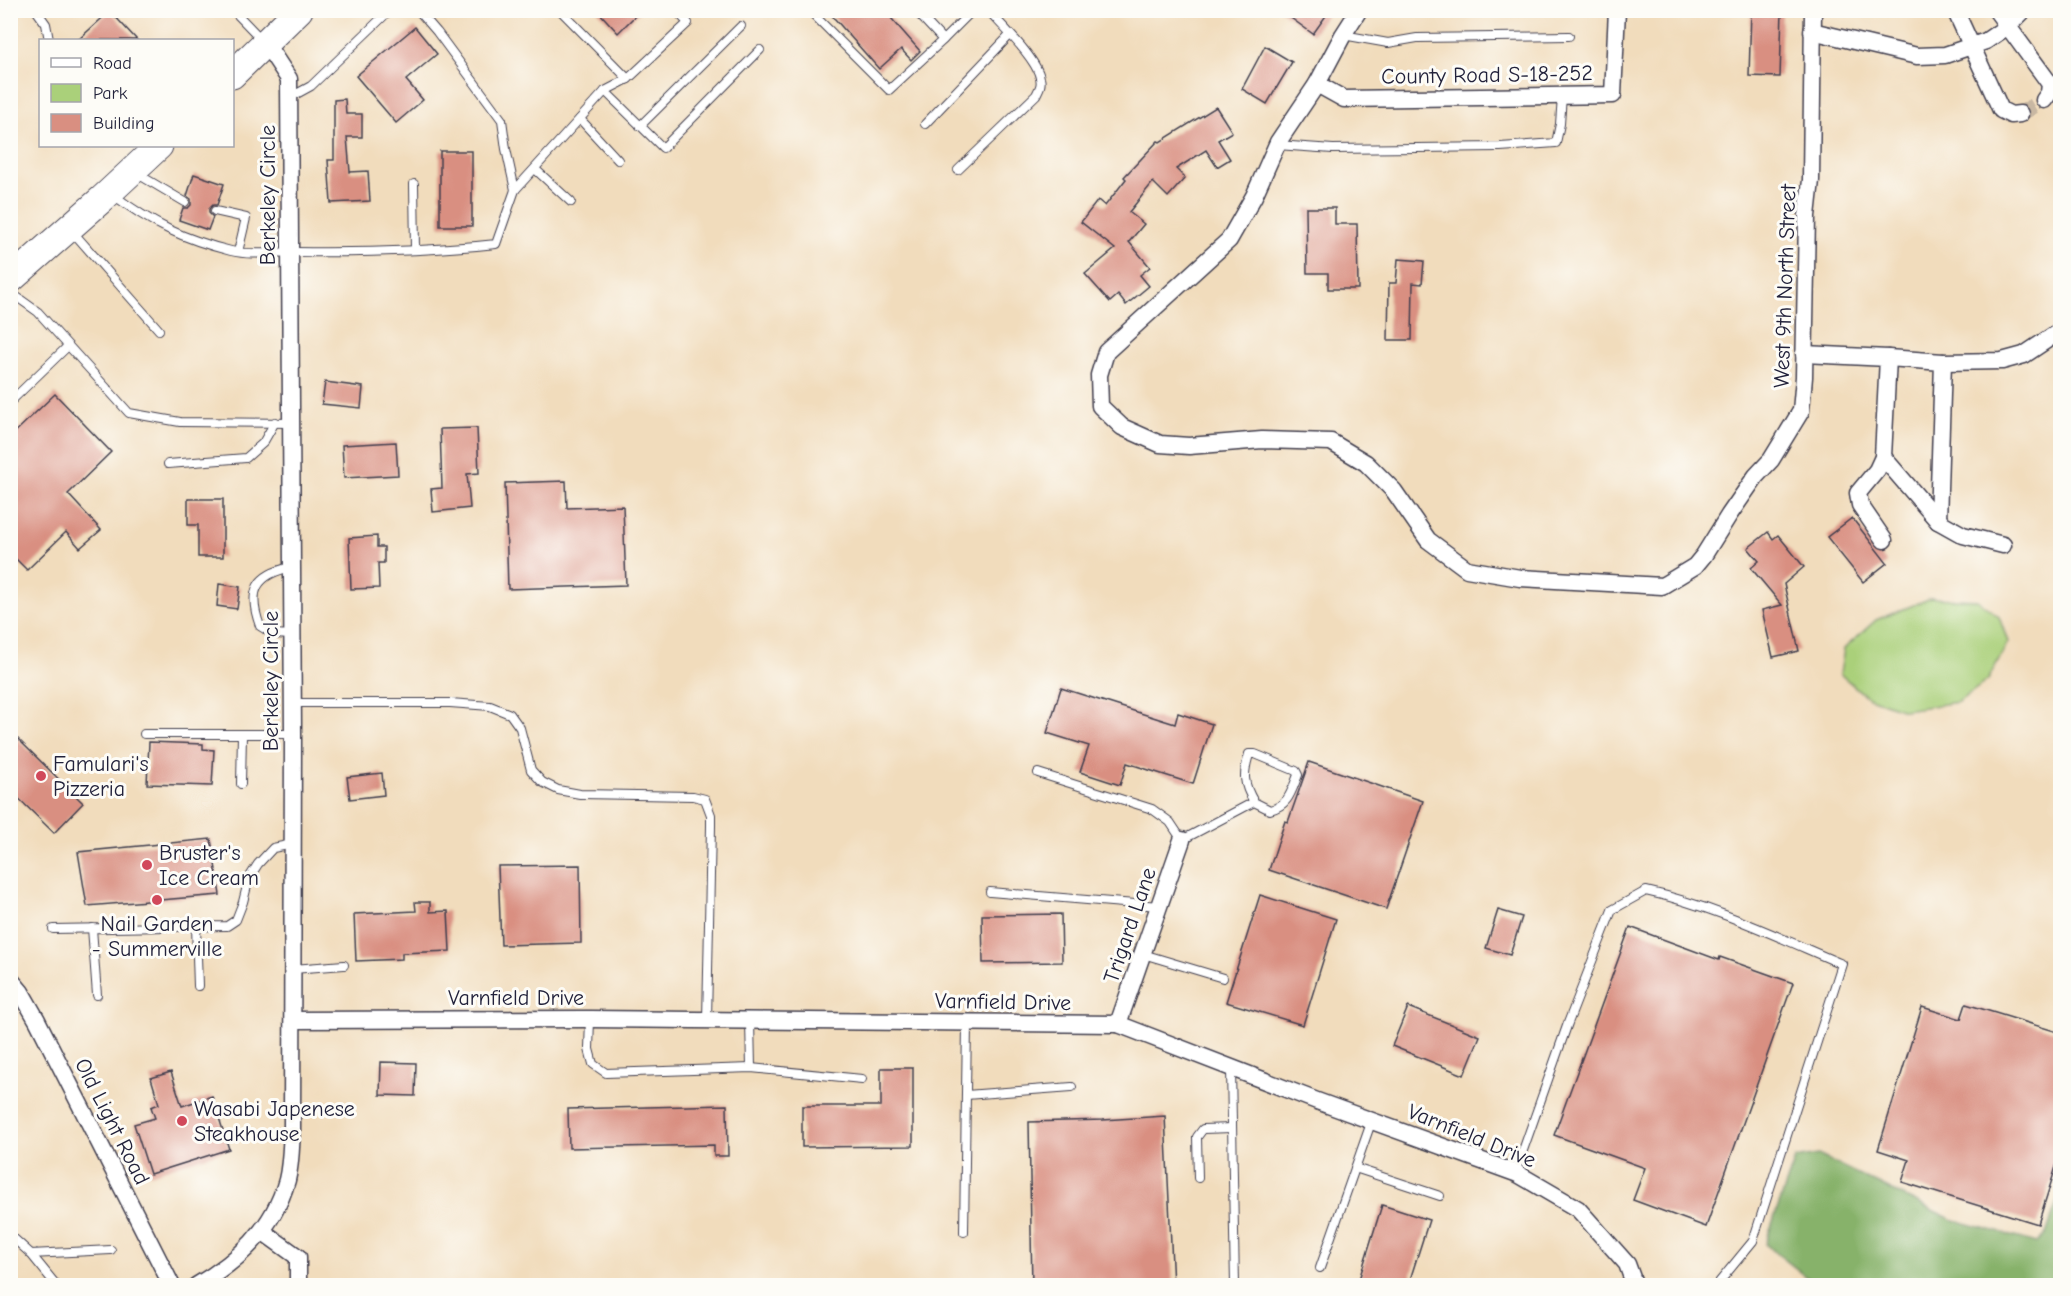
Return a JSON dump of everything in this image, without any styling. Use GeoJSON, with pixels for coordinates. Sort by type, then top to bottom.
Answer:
{"type":"FeatureCollection","features":[{"type":"Feature","properties":{"kind":"main road"},"geometry":{"type":"LineString","coordinates":[[234,73],[299,10]]}},
{"type":"Feature","properties":{"kind":"main road"},"geometry":{"type":"LineString","coordinates":[[10,280],[110,192],[145,155]]}},
{"type":"Feature","properties":{"kind":"street","name":"West 9th North Street"},"geometry":{"type":"LineString","coordinates":[[1359,10],[1317,84],[1277,145],[1248,207],[1229,240],[1106,352],[1099,375],[1101,406],[1122,427],[1160,444],[1189,446],[1262,440],[1331,442],[1366,463],[1394,490],[1428,540],[1467,569],[1520,578],[1662,586],[1695,566],[1756,476],[1771,460],[1800,411],[1804,391],[1808,216],[1811,180],[1813,10]]}},
{"type":"Feature","properties":{"kind":"street","name":"County Road S-18-252"},"geometry":{"type":"LineString","coordinates":[[1317,84],[1344,99],[1613,95],[1617,10]]}},
{"type":"Feature","properties":{"kind":"street"},"geometry":{"type":"LineString","coordinates":[[1955,10],[2001,111],[2011,115],[2020,114]]}},
{"type":"Feature","properties":{"kind":"street"},"geometry":{"type":"LineString","coordinates":[[1996,10],[2050,84],[2049,93],[2044,100]]}},
{"type":"Feature","properties":{"kind":"street"},"geometry":{"type":"LineString","coordinates":[[1812,30],[1917,56],[1945,56],[1986,41],[2008,26],[2024,10]]}},
{"type":"Feature","properties":{"kind":"street","name":"Berkeley Circle"},"geometry":{"type":"LineString","coordinates":[[196,1286],[224,1269],[246,1250],[262,1231],[278,1203],[287,1180],[292,1130],[294,1020],[292,567],[283,422],[290,252],[289,80],[266,44]]}},
{"type":"Feature","properties":{"kind":"street"},"geometry":{"type":"LineString","coordinates":[[1804,354],[1942,362],[2002,361],[2024,355],[2061,332]]}},
{"type":"Feature","properties":{"kind":"street"},"geometry":{"type":"LineString","coordinates":[[1884,540],[1860,505],[1858,493],[1883,457],[1888,358]]}},
{"type":"Feature","properties":{"kind":"street"},"geometry":{"type":"LineString","coordinates":[[1938,521],[1942,362]]}},
{"type":"Feature","properties":{"kind":"street"},"geometry":{"type":"LineString","coordinates":[[1883,457],[1938,521],[1963,535],[2002,544]]}},
{"type":"Feature","properties":{"kind":"street","name":"Trigard Lane"},"geometry":{"type":"LineString","coordinates":[[1118,1024],[1182,840]]}},
{"type":"Feature","properties":{"kind":"street","name":"Old Light Road"},"geometry":{"type":"LineString","coordinates":[[10,979],[38,1020],[172,1286]]}},
{"type":"Feature","properties":{"kind":"street","name":"Varnfield Drive"},"geometry":{"type":"LineString","coordinates":[[294,1020],[590,1019],[1118,1024],[1515,1173],[1578,1209],[1627,1264],[1635,1286]]}},
{"type":"Feature","properties":{"kind":"street"},"geometry":{"type":"LineString","coordinates":[[262,1231],[298,1257],[298,1286]]}},
{"type":"Feature","properties":{"kind":"lane"},"geometry":{"type":"LineString","coordinates":[[36,10],[46,24],[50,39]]}},
{"type":"Feature","properties":{"kind":"lane"},"geometry":{"type":"LineString","coordinates":[[233,10],[266,44]]}},
{"type":"Feature","properties":{"kind":"lane"},"geometry":{"type":"LineString","coordinates":[[289,99],[311,86],[390,10]]}},
{"type":"Feature","properties":{"kind":"lane"},"geometry":{"type":"LineString","coordinates":[[418,10],[438,32],[502,120],[515,190]]}},
{"type":"Feature","properties":{"kind":"lane"},"geometry":{"type":"LineString","coordinates":[[560,10],[628,79]]}},
{"type":"Feature","properties":{"kind":"lane"},"geometry":{"type":"LineString","coordinates":[[110,192],[140,215],[173,233],[238,252],[452,249],[496,244],[515,190],[605,91],[628,79],[688,23],[676,10]]}},
{"type":"Feature","properties":{"kind":"lane"},"geometry":{"type":"LineString","coordinates":[[809,10],[889,90],[973,10]]}},
{"type":"Feature","properties":{"kind":"lane"},"geometry":{"type":"LineString","coordinates":[[915,10],[943,40]]}},
{"type":"Feature","properties":{"kind":"lane"},"geometry":{"type":"LineString","coordinates":[[958,170],[1036,95],[1040,87],[1041,80],[1035,64],[988,10]]}},
{"type":"Feature","properties":{"kind":"lane"},"geometry":{"type":"LineString","coordinates":[[640,126],[741,26]]}},
{"type":"Feature","properties":{"kind":"lane"},"geometry":{"type":"LineString","coordinates":[[925,124],[1010,35]]}},
{"type":"Feature","properties":{"kind":"lane"},"geometry":{"type":"LineString","coordinates":[[1343,35],[1388,43],[1418,38],[1569,36]]}},
{"type":"Feature","properties":{"kind":"lane"},"geometry":{"type":"LineString","coordinates":[[605,91],[663,148],[760,50]]}},
{"type":"Feature","properties":{"kind":"lane"},"geometry":{"type":"LineString","coordinates":[[1277,145],[1333,149],[1490,147],[1556,143],[1562,96]]}},
{"type":"Feature","properties":{"kind":"lane"},"geometry":{"type":"LineString","coordinates":[[580,119],[618,160]]}},
{"type":"Feature","properties":{"kind":"lane"},"geometry":{"type":"LineString","coordinates":[[145,155],[185,202]]}},
{"type":"Feature","properties":{"kind":"lane"},"geometry":{"type":"LineString","coordinates":[[535,169],[571,202]]}},
{"type":"Feature","properties":{"kind":"lane"},"geometry":{"type":"LineString","coordinates":[[414,184],[416,250]]}},
{"type":"Feature","properties":{"kind":"lane"},"geometry":{"type":"LineString","coordinates":[[215,211],[246,218],[238,252]]}},
{"type":"Feature","properties":{"kind":"lane"},"geometry":{"type":"LineString","coordinates":[[69,228],[159,330]]}},
{"type":"Feature","properties":{"kind":"lane"},"geometry":{"type":"LineString","coordinates":[[10,292],[38,312],[129,413],[180,422],[283,422]]}},
{"type":"Feature","properties":{"kind":"lane"},"geometry":{"type":"LineString","coordinates":[[10,402],[68,347]]}},
{"type":"Feature","properties":{"kind":"lane"},"geometry":{"type":"LineString","coordinates":[[168,464],[246,458],[283,422]]}},
{"type":"Feature","properties":{"kind":"lane"},"geometry":{"type":"LineString","coordinates":[[292,567],[274,571],[261,580],[255,592],[254,604],[260,626],[273,633],[292,635]]}},
{"type":"Feature","properties":{"kind":"lane"},"geometry":{"type":"LineString","coordinates":[[293,704],[490,706],[510,714],[520,728],[531,770],[542,782],[558,790],[580,794],[693,796],[705,800],[711,815],[707,1020]]}},
{"type":"Feature","properties":{"kind":"lane"},"geometry":{"type":"LineString","coordinates":[[144,734],[293,734]]}},
{"type":"Feature","properties":{"kind":"lane"},"geometry":{"type":"LineString","coordinates":[[241,784],[242,734]]}},
{"type":"Feature","properties":{"kind":"lane"},"geometry":{"type":"LineString","coordinates":[[1248,754],[1255,754],[1296,771],[1298,775],[1288,801],[1280,808],[1270,810],[1254,802],[1248,792],[1244,774],[1248,754]]}},
{"type":"Feature","properties":{"kind":"lane"},"geometry":{"type":"LineString","coordinates":[[1038,772],[1152,809],[1170,822],[1182,840],[1254,802]]}},
{"type":"Feature","properties":{"kind":"lane"},"geometry":{"type":"LineString","coordinates":[[53,929],[227,926],[236,920],[249,878],[258,864],[273,848],[293,844]]}},
{"type":"Feature","properties":{"kind":"lane"},"geometry":{"type":"LineString","coordinates":[[1515,1173],[1568,1023],[1612,910],[1646,891],[1681,898],[1842,964],[1753,1241],[1716,1286]]}},
{"type":"Feature","properties":{"kind":"lane"},"geometry":{"type":"LineString","coordinates":[[990,892],[1159,906]]}},
{"type":"Feature","properties":{"kind":"lane"},"geometry":{"type":"LineString","coordinates":[[196,926],[198,986]]}},
{"type":"Feature","properties":{"kind":"lane"},"geometry":{"type":"LineString","coordinates":[[92,928],[97,995]]}},
{"type":"Feature","properties":{"kind":"lane"},"geometry":{"type":"LineString","coordinates":[[1143,954],[1222,978]]}},
{"type":"Feature","properties":{"kind":"lane"},"geometry":{"type":"LineString","coordinates":[[293,969],[344,965]]}},
{"type":"Feature","properties":{"kind":"lane"},"geometry":{"type":"LineString","coordinates":[[590,1019],[589,1049],[593,1064],[606,1073],[750,1068],[862,1079]]}},
{"type":"Feature","properties":{"kind":"lane"},"geometry":{"type":"LineString","coordinates":[[750,1020],[750,1068]]}},
{"type":"Feature","properties":{"kind":"lane"},"geometry":{"type":"LineString","coordinates":[[964,1232],[967,1023]]}},
{"type":"Feature","properties":{"kind":"lane"},"geometry":{"type":"LineString","coordinates":[[1230,1067],[1235,1286]]}},
{"type":"Feature","properties":{"kind":"lane"},"geometry":{"type":"LineString","coordinates":[[966,1095],[1072,1087]]}},
{"type":"Feature","properties":{"kind":"lane"},"geometry":{"type":"LineString","coordinates":[[1320,1268],[1372,1120]]}},
{"type":"Feature","properties":{"kind":"lane"},"geometry":{"type":"LineString","coordinates":[[1198,1178],[1197,1137],[1203,1129],[1232,1128]]}},
{"type":"Feature","properties":{"kind":"lane"},"geometry":{"type":"LineString","coordinates":[[1355,1168],[1440,1196]]}},
{"type":"Feature","properties":{"kind":"lane"},"geometry":{"type":"LineString","coordinates":[[10,1235],[31,1254],[57,1286]]}},
{"type":"Feature","properties":{"kind":"lane"},"geometry":{"type":"LineString","coordinates":[[31,1254],[111,1250]]}},
{"type":"Feature","properties":{"kind":"green space"},"geometry":{"type":"Polygon","coordinates":[[[1931,598],[1978,600],[1999,617],[2008,642],[1988,680],[1958,702],[1904,710],[1867,697],[1840,674],[1844,649],[1876,620],[1931,598]]]}},
{"type":"Feature","properties":{"kind":"green space"},"geometry":{"type":"Polygon","coordinates":[[[1818,1155],[1951,1219],[2037,1243],[2046,1234],[2060,1194],[2060,1285],[1817,1285],[1765,1244],[1795,1159],[1818,1155]]]}},
{"type":"Feature","properties":{"kind":"building"},"geometry":{"type":"Polygon","coordinates":[[[597,10],[641,10],[618,33],[597,10]]]}},
{"type":"Feature","properties":{"kind":"building"},"geometry":{"type":"Polygon","coordinates":[[[827,10],[884,10],[920,51],[911,60],[901,49],[879,69],[827,10]]]}},
{"type":"Feature","properties":{"kind":"building"},"geometry":{"type":"Polygon","coordinates":[[[1280,10],[1330,10],[1313,34],[1280,10]]]}},
{"type":"Feature","properties":{"kind":"building"},"geometry":{"type":"Polygon","coordinates":[[[1751,10],[1782,10],[1780,77],[1749,76],[1751,10]]]}},
{"type":"Feature","properties":{"kind":"building"},"geometry":{"type":"Polygon","coordinates":[[[110,11],[136,39],[79,39],[110,11]]]}},
{"type":"Feature","properties":{"kind":"building"},"geometry":{"type":"Polygon","coordinates":[[[415,27],[437,54],[406,80],[423,100],[396,123],[356,76],[415,27]]]}},
{"type":"Feature","properties":{"kind":"building"},"geometry":{"type":"Polygon","coordinates":[[[1265,46],[1292,62],[1267,104],[1242,89],[1265,46]]]}},
{"type":"Feature","properties":{"kind":"building"},"geometry":{"type":"Polygon","coordinates":[[[345,99],[346,114],[362,114],[362,137],[347,137],[350,172],[368,171],[370,201],[331,203],[328,160],[334,160],[334,100],[345,99]]]}},
{"type":"Feature","properties":{"kind":"building"},"geometry":{"type":"Polygon","coordinates":[[[1216,107],[1232,132],[1218,140],[1230,159],[1217,167],[1206,150],[1176,169],[1185,178],[1168,197],[1153,182],[1129,212],[1144,224],[1129,242],[1150,267],[1140,275],[1149,286],[1126,305],[1118,295],[1110,302],[1085,274],[1115,249],[1081,222],[1098,200],[1105,206],[1126,179],[1124,177],[1158,141],[1160,142],[1216,107]]]}},
{"type":"Feature","properties":{"kind":"building"},"geometry":{"type":"Polygon","coordinates":[[[440,151],[472,151],[472,226],[440,226],[440,151]]]}},
{"type":"Feature","properties":{"kind":"building"},"geometry":{"type":"Polygon","coordinates":[[[194,174],[224,184],[217,205],[209,209],[213,217],[208,230],[179,220],[183,208],[191,205],[191,199],[187,196],[194,174]]]}},
{"type":"Feature","properties":{"kind":"building"},"geometry":{"type":"Polygon","coordinates":[[[1306,208],[1335,208],[1335,224],[1357,224],[1358,289],[1328,289],[1328,273],[1307,273],[1306,208]]]}},
{"type":"Feature","properties":{"kind":"building"},"geometry":{"type":"Polygon","coordinates":[[[1398,259],[1424,261],[1422,284],[1413,283],[1412,340],[1388,340],[1389,283],[1396,283],[1398,259]]]}},
{"type":"Feature","properties":{"kind":"building"},"geometry":{"type":"Polygon","coordinates":[[[325,382],[363,387],[361,408],[322,404],[325,382]]]}},
{"type":"Feature","properties":{"kind":"building"},"geometry":{"type":"Polygon","coordinates":[[[55,394],[111,452],[68,494],[101,530],[80,548],[66,532],[27,570],[10,553],[10,437],[55,394]]]}},
{"type":"Feature","properties":{"kind":"building"},"geometry":{"type":"Polygon","coordinates":[[[477,428],[479,473],[467,474],[470,508],[433,512],[431,489],[442,488],[440,429],[477,428]]]}},
{"type":"Feature","properties":{"kind":"building"},"geometry":{"type":"Polygon","coordinates":[[[396,442],[398,475],[344,478],[342,445],[396,442]]]}},
{"type":"Feature","properties":{"kind":"building"},"geometry":{"type":"Polygon","coordinates":[[[566,481],[567,508],[623,506],[626,585],[508,589],[505,483],[566,481]]]}},
{"type":"Feature","properties":{"kind":"building"},"geometry":{"type":"Polygon","coordinates":[[[188,499],[223,499],[223,557],[198,557],[198,525],[188,525],[188,499]]]}},
{"type":"Feature","properties":{"kind":"building"},"geometry":{"type":"Polygon","coordinates":[[[1852,518],[1887,563],[1863,582],[1827,537],[1852,518]]]}},
{"type":"Feature","properties":{"kind":"building"},"geometry":{"type":"Polygon","coordinates":[[[1768,532],[1773,539],[1778,535],[1804,567],[1784,584],[1799,651],[1773,657],[1762,610],[1782,605],[1751,568],[1759,561],[1748,548],[1768,532]]]}},
{"type":"Feature","properties":{"kind":"building"},"geometry":{"type":"Polygon","coordinates":[[[377,536],[377,547],[384,547],[384,563],[378,563],[379,588],[351,589],[349,538],[377,536]]]}},
{"type":"Feature","properties":{"kind":"building"},"geometry":{"type":"Polygon","coordinates":[[[219,584],[240,587],[237,609],[217,606],[219,584]]]}},
{"type":"Feature","properties":{"kind":"building"},"geometry":{"type":"Polygon","coordinates":[[[1061,688],[1175,724],[1178,713],[1212,724],[1193,784],[1127,763],[1120,785],[1080,772],[1089,746],[1047,733],[1061,688]]]}},
{"type":"Feature","properties":{"kind":"building"},"geometry":{"type":"Polygon","coordinates":[[[17,738],[83,803],[54,833],[10,790],[10,745],[17,738]]]}},
{"type":"Feature","properties":{"kind":"building"},"geometry":{"type":"Polygon","coordinates":[[[149,742],[203,744],[203,749],[214,750],[212,786],[147,784],[149,742]]]}},
{"type":"Feature","properties":{"kind":"building"},"geometry":{"type":"Polygon","coordinates":[[[1309,762],[1423,801],[1386,909],[1269,870],[1285,821],[1288,822],[1309,762]]]}},
{"type":"Feature","properties":{"kind":"building"},"geometry":{"type":"Polygon","coordinates":[[[382,773],[384,795],[350,799],[347,777],[382,773]]]}},
{"type":"Feature","properties":{"kind":"building","name":"Bruster's Ice Cream"},"geometry":{"type":"Polygon","coordinates":[[[211,839],[220,895],[87,906],[78,852],[211,839]]]}},
{"type":"Feature","properties":{"kind":"building"},"geometry":{"type":"Polygon","coordinates":[[[580,865],[581,943],[501,945],[498,866],[580,865]]]}},
{"type":"Feature","properties":{"kind":"building"},"geometry":{"type":"Polygon","coordinates":[[[1260,895],[1336,919],[1303,1025],[1226,1002],[1260,895]]]}},
{"type":"Feature","properties":{"kind":"building"},"geometry":{"type":"Polygon","coordinates":[[[415,902],[430,902],[430,912],[448,911],[450,951],[402,953],[402,959],[356,961],[354,914],[416,911],[415,902]]]}},
{"type":"Feature","properties":{"kind":"building"},"geometry":{"type":"Polygon","coordinates":[[[1498,910],[1522,917],[1510,955],[1486,948],[1498,910]]]}},
{"type":"Feature","properties":{"kind":"building"},"geometry":{"type":"Polygon","coordinates":[[[1061,914],[1062,962],[983,963],[982,915],[1061,914]]]}},
{"type":"Feature","properties":{"kind":"building"},"geometry":{"type":"Polygon","coordinates":[[[1630,927],[1719,960],[1720,957],[1793,983],[1706,1227],[1633,1200],[1645,1168],[1554,1135],[1630,927]]]}},
{"type":"Feature","properties":{"kind":"building"},"geometry":{"type":"Polygon","coordinates":[[[1966,1004],[2061,1033],[2061,1151],[2038,1224],[1902,1182],[1909,1160],[1878,1150],[1922,1007],[1961,1019],[1966,1004]]]}},
{"type":"Feature","properties":{"kind":"building"},"geometry":{"type":"Polygon","coordinates":[[[1408,1007],[1480,1036],[1464,1075],[1392,1046],[1408,1007]]]}},
{"type":"Feature","properties":{"kind":"building"},"geometry":{"type":"Polygon","coordinates":[[[381,1062],[416,1063],[415,1096],[380,1095],[381,1062]]]}},
{"type":"Feature","properties":{"kind":"building"},"geometry":{"type":"Polygon","coordinates":[[[881,1068],[913,1068],[913,1146],[802,1147],[802,1106],[881,1106],[881,1068]]]}},
{"type":"Feature","properties":{"kind":"building","name":"Wasabi Japenese Steakhouse"},"geometry":{"type":"Polygon","coordinates":[[[171,1072],[182,1106],[212,1096],[229,1149],[150,1174],[134,1124],[155,1118],[151,1107],[159,1104],[151,1078],[171,1072]]]}},
{"type":"Feature","properties":{"kind":"building"},"geometry":{"type":"Polygon","coordinates":[[[727,1105],[728,1156],[714,1156],[714,1145],[569,1148],[568,1109],[727,1105]]]}},
{"type":"Feature","properties":{"kind":"building"},"geometry":{"type":"Polygon","coordinates":[[[1165,1116],[1173,1286],[1032,1286],[1029,1122],[1165,1116]]]}},
{"type":"Feature","properties":{"kind":"building"},"geometry":{"type":"Polygon","coordinates":[[[1382,1205],[1429,1220],[1408,1286],[1357,1286],[1382,1205]]]}},
{"type":"Feature","properties":{"kind":"tunnel"},"geometry":{"type":"LineString","coordinates":[[2020,114],[2044,100]]}},
{"type":"Feature","properties":{"kind":"place","name":"Famulari's Pizzeria"},"geometry":{"type":"Point","coordinates":[41,776]}},
{"type":"Feature","properties":{"kind":"place","name":"Bruster's Ice Cream"},"geometry":{"type":"Point","coordinates":[147,865]}},
{"type":"Feature","properties":{"kind":"place","name":"Nail Garden - Summerville"},"geometry":{"type":"Point","coordinates":[157,900]}},
{"type":"Feature","properties":{"kind":"place","name":"Wasabi Japenese Steakhouse"},"geometry":{"type":"Point","coordinates":[182,1121]}}]}
